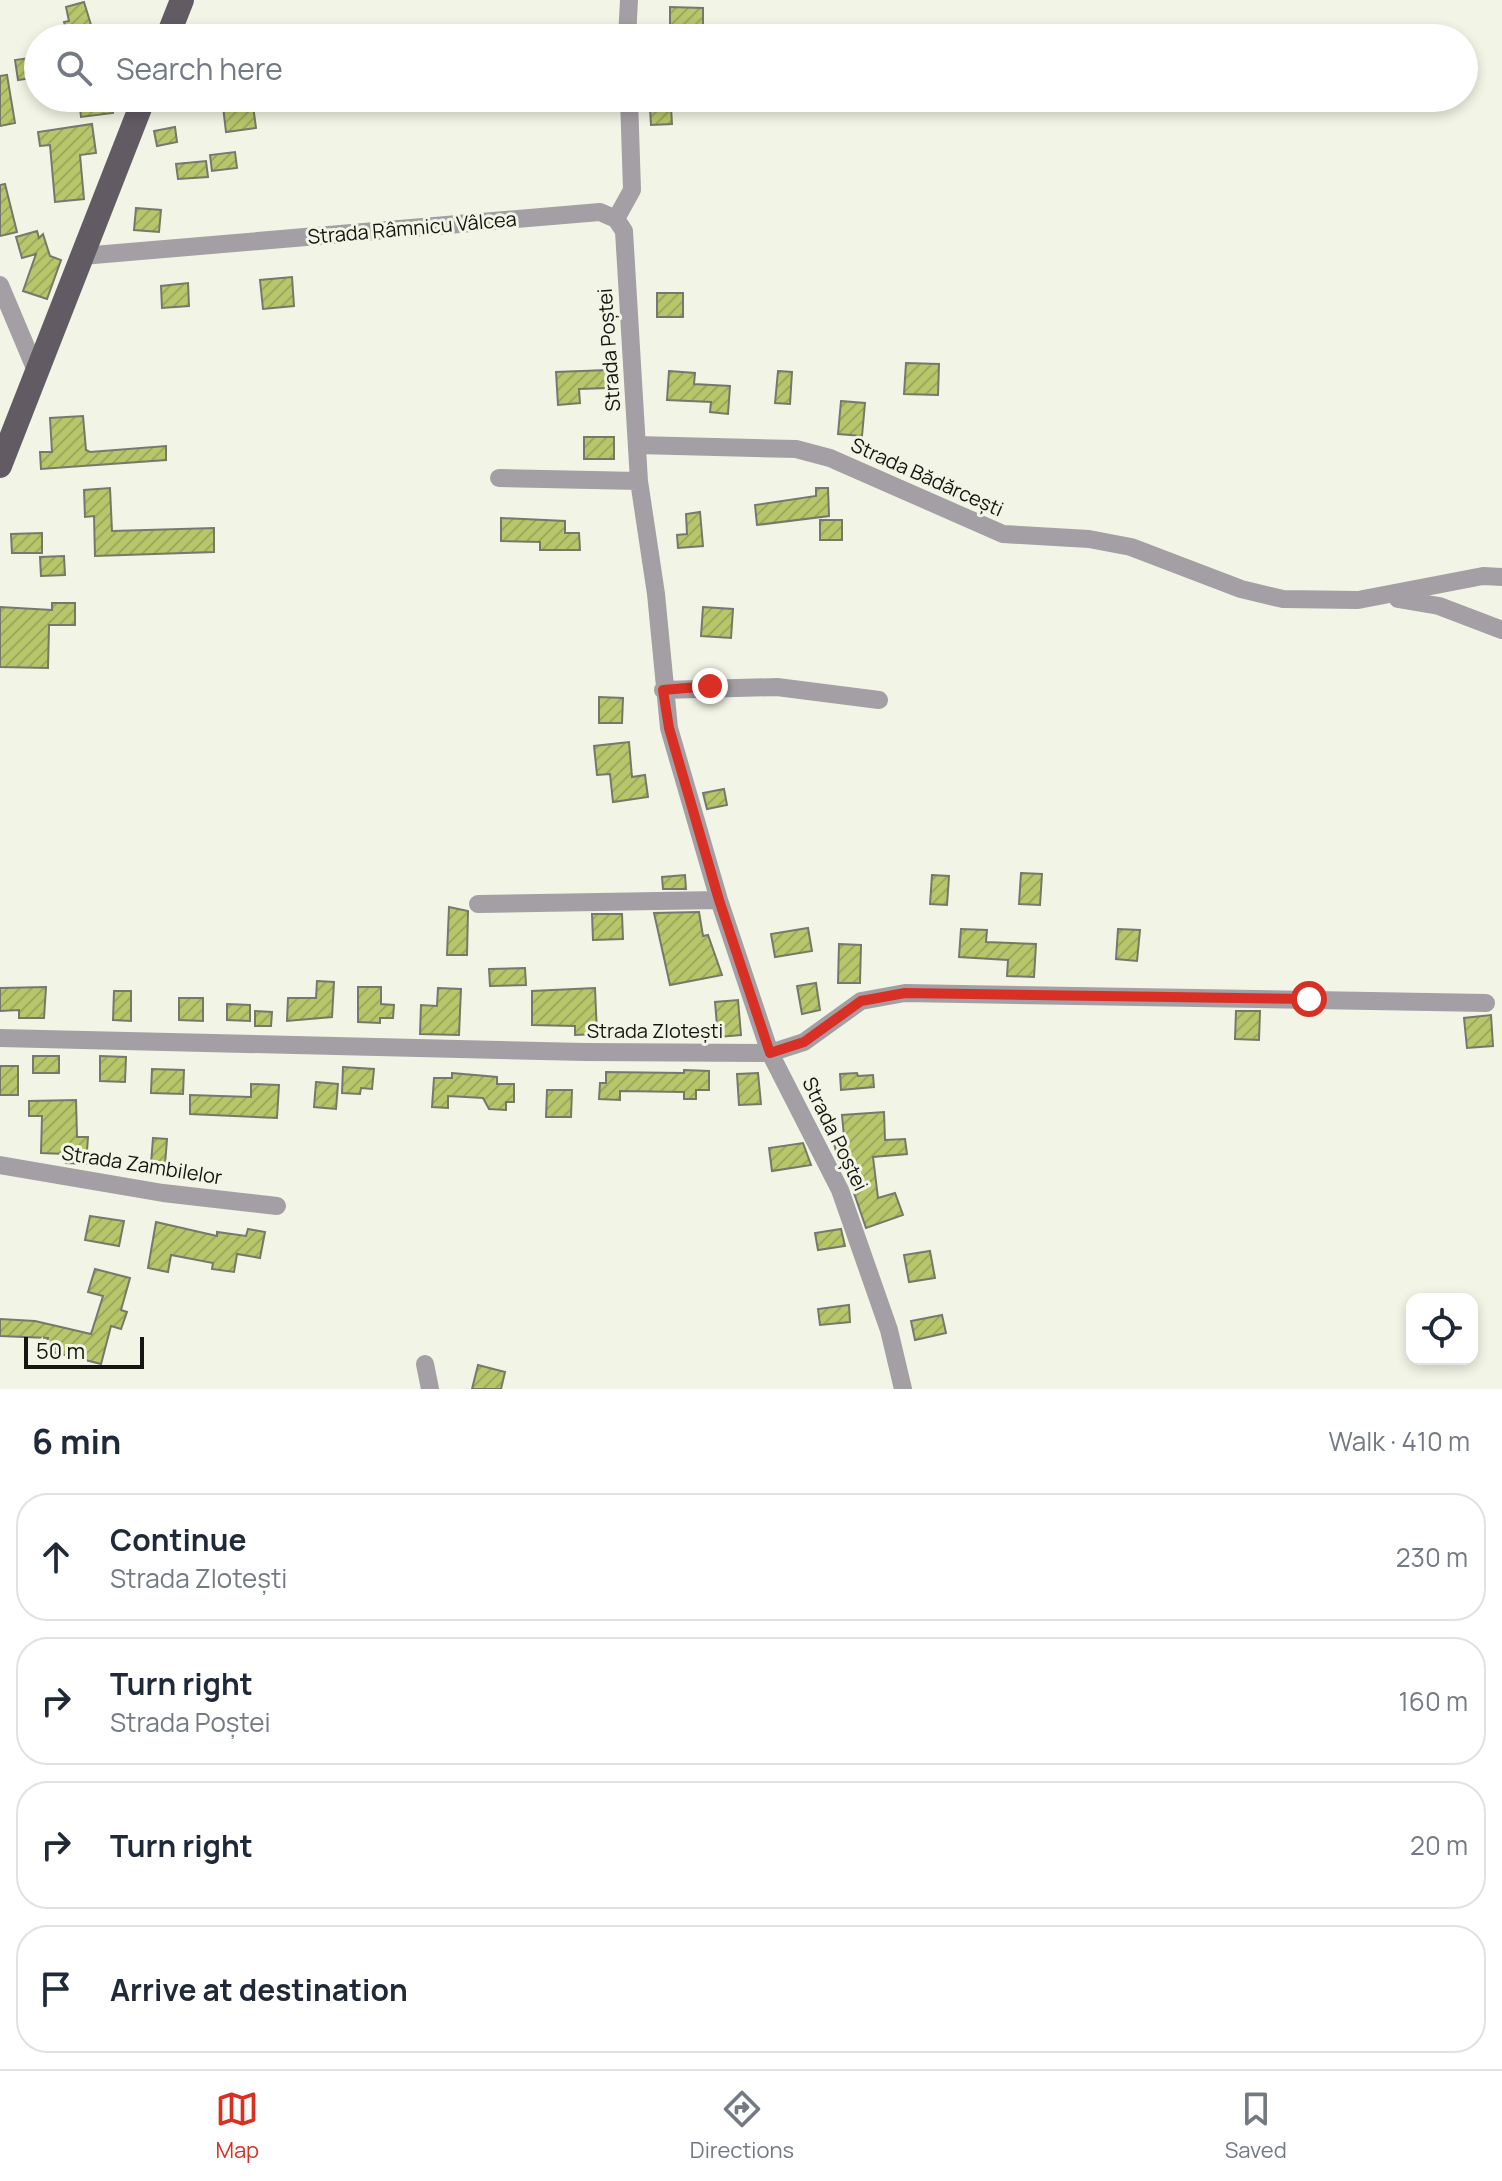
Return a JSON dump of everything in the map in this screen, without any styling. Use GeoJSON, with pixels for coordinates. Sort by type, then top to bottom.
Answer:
{"type":"FeatureCollection","features":[{"type":"Feature","properties":{"kind":"main road"},"geometry":{"type":"LineString","coordinates":[[173,24],[182,0]]}},
{"type":"Feature","properties":{"kind":"main road"},"geometry":{"type":"LineString","coordinates":[[0,466],[139,112]]}},
{"type":"Feature","properties":{"kind":"street"},"geometry":{"type":"LineString","coordinates":[[628,24],[629,0]]}},
{"type":"Feature","properties":{"kind":"street"},"geometry":{"type":"LineString","coordinates":[[616,219],[632,190],[629,112]]}},
{"type":"Feature","properties":{"kind":"street","name":"Strada Râmnicu Vâlcea"},"geometry":{"type":"LineString","coordinates":[[82,256],[600,212],[616,219]]}},
{"type":"Feature","properties":{"kind":"street","name":"Strada Poștei"},"geometry":{"type":"LineString","coordinates":[[616,219],[624,231],[639,481],[656,594],[669,728],[719,900],[770,1053],[840,1190],[889,1330],[903,1389]]}},
{"type":"Feature","properties":{"kind":"street"},"geometry":{"type":"LineString","coordinates":[[0,285],[37,373]]}},
{"type":"Feature","properties":{"kind":"street","name":"Strada Bădărcești"},"geometry":{"type":"LineString","coordinates":[[637,445],[796,449],[830,458],[1003,534],[1089,539],[1131,547],[1241,589],[1283,599],[1335,601],[1383,596],[1483,576],[1502,577]]}},
{"type":"Feature","properties":{"kind":"street"},"geometry":{"type":"LineString","coordinates":[[499,478],[639,481]]}},
{"type":"Feature","properties":{"kind":"street","name":"Strada Bădărcești"},"geometry":{"type":"LineString","coordinates":[[1383,596],[1439,606],[1502,630]]}},
{"type":"Feature","properties":{"kind":"street"},"geometry":{"type":"LineString","coordinates":[[663,690],[777,687],[879,700]]}},
{"type":"Feature","properties":{"kind":"street"},"geometry":{"type":"LineString","coordinates":[[478,904],[719,900]]}},
{"type":"Feature","properties":{"kind":"street","name":"Strada Zlotești"},"geometry":{"type":"LineString","coordinates":[[0,1038],[585,1052],[770,1053],[804,1042],[861,1001],[905,993],[1486,1003]]}},
{"type":"Feature","properties":{"kind":"street","name":"Strada Zambilelor"},"geometry":{"type":"LineString","coordinates":[[0,1165],[163,1193],[277,1206]]}},
{"type":"Feature","properties":{"kind":"street"},"geometry":{"type":"LineString","coordinates":[[425,1364],[430,1389]]}},
{"type":"Feature","properties":{"kind":"building"},"geometry":{"type":"Polygon","coordinates":[[[84,2],[91,24],[65,24],[69,21],[66,7],[84,2]]]}},
{"type":"Feature","properties":{"kind":"building"},"geometry":{"type":"Polygon","coordinates":[[[670,7],[703,8],[703,24],[670,24],[670,7]]]}},
{"type":"Feature","properties":{"kind":"building"},"geometry":{"type":"Polygon","coordinates":[[[24,59],[24,79],[18,80],[15,60],[24,59]]]}},
{"type":"Feature","properties":{"kind":"building"},"geometry":{"type":"Polygon","coordinates":[[[7,75],[15,123],[0,126],[0,76],[7,75]]]}},
{"type":"Feature","properties":{"kind":"building"},"geometry":{"type":"Polygon","coordinates":[[[80,112],[113,112],[113,113],[81,117],[80,112]]]}},
{"type":"Feature","properties":{"kind":"building"},"geometry":{"type":"Polygon","coordinates":[[[224,112],[254,112],[256,128],[226,132],[224,112]]]}},
{"type":"Feature","properties":{"kind":"building"},"geometry":{"type":"Polygon","coordinates":[[[650,112],[671,112],[672,124],[651,125],[650,112]]]}},
{"type":"Feature","properties":{"kind":"building"},"geometry":{"type":"Polygon","coordinates":[[[92,124],[96,153],[80,155],[84,199],[55,202],[50,145],[40,146],[38,132],[92,124]]]}},
{"type":"Feature","properties":{"kind":"building"},"geometry":{"type":"Polygon","coordinates":[[[175,127],[177,142],[157,146],[154,131],[175,127]]]}},
{"type":"Feature","properties":{"kind":"building"},"geometry":{"type":"Polygon","coordinates":[[[235,152],[237,168],[212,171],[210,155],[235,152]]]}},
{"type":"Feature","properties":{"kind":"building"},"geometry":{"type":"Polygon","coordinates":[[[206,161],[208,177],[178,179],[176,164],[206,161]]]}},
{"type":"Feature","properties":{"kind":"building"},"geometry":{"type":"Polygon","coordinates":[[[5,184],[17,232],[0,236],[0,185],[5,184]]]}},
{"type":"Feature","properties":{"kind":"building"},"geometry":{"type":"Polygon","coordinates":[[[136,208],[161,210],[159,232],[134,230],[136,208]]]}},
{"type":"Feature","properties":{"kind":"building"},"geometry":{"type":"Polygon","coordinates":[[[37,231],[39,238],[43,234],[50,256],[61,260],[47,299],[23,291],[36,254],[22,258],[16,237],[37,231]]]}},
{"type":"Feature","properties":{"kind":"building"},"geometry":{"type":"Polygon","coordinates":[[[292,277],[294,306],[263,309],[260,280],[292,277]]]}},
{"type":"Feature","properties":{"kind":"building"},"geometry":{"type":"Polygon","coordinates":[[[188,283],[189,306],[162,308],[161,286],[188,283]]]}},
{"type":"Feature","properties":{"kind":"building"},"geometry":{"type":"Polygon","coordinates":[[[657,293],[683,293],[683,317],[657,317],[657,293]]]}},
{"type":"Feature","properties":{"kind":"building"},"geometry":{"type":"Polygon","coordinates":[[[906,363],[939,364],[938,395],[904,394],[906,363]]]}},
{"type":"Feature","properties":{"kind":"building"},"geometry":{"type":"Polygon","coordinates":[[[607,370],[608,388],[579,389],[580,403],[558,405],[556,372],[607,370]]]}},
{"type":"Feature","properties":{"kind":"building"},"geometry":{"type":"Polygon","coordinates":[[[669,371],[695,373],[694,384],[730,386],[728,414],[710,412],[711,402],[667,400],[669,371]]]}},
{"type":"Feature","properties":{"kind":"building"},"geometry":{"type":"Polygon","coordinates":[[[778,371],[792,372],[790,404],[775,403],[778,371]]]}},
{"type":"Feature","properties":{"kind":"building"},"geometry":{"type":"Polygon","coordinates":[[[841,401],[865,403],[862,436],[838,434],[841,401]]]}},
{"type":"Feature","properties":{"kind":"building"},"geometry":{"type":"Polygon","coordinates":[[[83,416],[86,450],[166,446],[166,460],[41,469],[40,452],[52,452],[50,418],[83,416]]]}},
{"type":"Feature","properties":{"kind":"building"},"geometry":{"type":"Polygon","coordinates":[[[584,437],[614,437],[614,459],[584,459],[584,437]]]}},
{"type":"Feature","properties":{"kind":"building"},"geometry":{"type":"Polygon","coordinates":[[[110,488],[112,531],[214,528],[214,552],[95,556],[94,516],[85,517],[84,490],[110,488]]]}},
{"type":"Feature","properties":{"kind":"building"},"geometry":{"type":"Polygon","coordinates":[[[816,488],[828,488],[829,516],[757,525],[755,505],[816,496],[816,488]]]}},
{"type":"Feature","properties":{"kind":"building"},"geometry":{"type":"Polygon","coordinates":[[[700,512],[703,546],[678,548],[677,535],[687,534],[686,514],[700,512]]]}},
{"type":"Feature","properties":{"kind":"building"},"geometry":{"type":"Polygon","coordinates":[[[501,518],[565,521],[565,533],[579,533],[580,550],[540,550],[540,542],[501,541],[501,518]]]}},
{"type":"Feature","properties":{"kind":"building"},"geometry":{"type":"Polygon","coordinates":[[[820,520],[842,520],[842,540],[820,540],[820,520]]]}},
{"type":"Feature","properties":{"kind":"building"},"geometry":{"type":"Polygon","coordinates":[[[42,533],[42,553],[12,553],[11,534],[42,533]]]}},
{"type":"Feature","properties":{"kind":"building"},"geometry":{"type":"Polygon","coordinates":[[[64,556],[65,575],[41,576],[40,557],[64,556]]]}},
{"type":"Feature","properties":{"kind":"building"},"geometry":{"type":"Polygon","coordinates":[[[52,603],[75,603],[75,625],[49,625],[48,668],[0,667],[0,607],[52,610],[52,603]]]}},
{"type":"Feature","properties":{"kind":"building"},"geometry":{"type":"Polygon","coordinates":[[[703,607],[733,609],[731,638],[701,636],[703,607]]]}},
{"type":"Feature","properties":{"kind":"building"},"geometry":{"type":"Polygon","coordinates":[[[599,697],[623,698],[622,723],[599,723],[599,697]]]}},
{"type":"Feature","properties":{"kind":"building"},"geometry":{"type":"Polygon","coordinates":[[[629,742],[632,777],[645,775],[648,797],[613,802],[610,774],[597,775],[594,746],[629,742]]]}},
{"type":"Feature","properties":{"kind":"building"},"geometry":{"type":"Polygon","coordinates":[[[724,789],[727,805],[707,809],[703,793],[724,789]]]}},
{"type":"Feature","properties":{"kind":"building"},"geometry":{"type":"Polygon","coordinates":[[[1021,873],[1042,874],[1040,905],[1019,904],[1021,873]]]}},
{"type":"Feature","properties":{"kind":"building"},"geometry":{"type":"Polygon","coordinates":[[[685,875],[686,889],[663,889],[662,877],[685,875]]]}},
{"type":"Feature","properties":{"kind":"building"},"geometry":{"type":"Polygon","coordinates":[[[932,875],[949,876],[947,905],[930,904],[932,875]]]}},
{"type":"Feature","properties":{"kind":"building"},"geometry":{"type":"Polygon","coordinates":[[[449,907],[468,911],[467,955],[447,955],[449,907]]]}},
{"type":"Feature","properties":{"kind":"building"},"geometry":{"type":"Polygon","coordinates":[[[699,912],[703,936],[708,935],[722,975],[670,985],[654,913],[699,912]]]}},
{"type":"Feature","properties":{"kind":"building"},"geometry":{"type":"Polygon","coordinates":[[[592,914],[622,914],[623,939],[593,940],[592,914]]]}},
{"type":"Feature","properties":{"kind":"building"},"geometry":{"type":"Polygon","coordinates":[[[808,928],[812,951],[775,957],[771,934],[808,928]]]}},
{"type":"Feature","properties":{"kind":"building"},"geometry":{"type":"Polygon","coordinates":[[[961,929],[987,930],[986,942],[1036,944],[1034,977],[1007,976],[1008,960],[959,957],[961,929]]]}},
{"type":"Feature","properties":{"kind":"building"},"geometry":{"type":"Polygon","coordinates":[[[1118,929],[1140,930],[1137,961],[1116,959],[1118,929]]]}},
{"type":"Feature","properties":{"kind":"building"},"geometry":{"type":"Polygon","coordinates":[[[839,944],[861,945],[860,983],[838,983],[839,944]]]}},
{"type":"Feature","properties":{"kind":"building"},"geometry":{"type":"Polygon","coordinates":[[[525,968],[526,985],[490,986],[489,969],[525,968]]]}},
{"type":"Feature","properties":{"kind":"building"},"geometry":{"type":"Polygon","coordinates":[[[317,981],[334,982],[332,1017],[287,1021],[288,998],[316,998],[317,981]]]}},
{"type":"Feature","properties":{"kind":"building"},"geometry":{"type":"Polygon","coordinates":[[[816,983],[820,1010],[802,1014],[797,986],[816,983]]]}},
{"type":"Feature","properties":{"kind":"building"},"geometry":{"type":"Polygon","coordinates":[[[46,987],[44,1018],[19,1018],[19,1010],[0,1011],[0,988],[46,987]]]}},
{"type":"Feature","properties":{"kind":"building"},"geometry":{"type":"Polygon","coordinates":[[[358,987],[381,987],[381,1004],[394,1005],[393,1018],[380,1018],[380,1023],[358,1022],[358,987]]]}},
{"type":"Feature","properties":{"kind":"building"},"geometry":{"type":"Polygon","coordinates":[[[438,988],[461,989],[459,1035],[420,1034],[421,1005],[437,1006],[438,988]]]}},
{"type":"Feature","properties":{"kind":"building"},"geometry":{"type":"Polygon","coordinates":[[[595,988],[597,1034],[575,1035],[575,1026],[532,1025],[532,991],[595,988]]]}},
{"type":"Feature","properties":{"kind":"building"},"geometry":{"type":"Polygon","coordinates":[[[114,991],[131,991],[131,1021],[113,1020],[114,991]]]}},
{"type":"Feature","properties":{"kind":"building"},"geometry":{"type":"Polygon","coordinates":[[[179,998],[203,998],[203,1021],[179,1020],[179,998]]]}},
{"type":"Feature","properties":{"kind":"building"},"geometry":{"type":"Polygon","coordinates":[[[738,1000],[741,1035],[718,1037],[715,1002],[738,1000]]]}},
{"type":"Feature","properties":{"kind":"building"},"geometry":{"type":"Polygon","coordinates":[[[227,1004],[250,1005],[250,1021],[227,1020],[227,1004]]]}},
{"type":"Feature","properties":{"kind":"building"},"geometry":{"type":"Polygon","coordinates":[[[255,1011],[272,1012],[271,1026],[255,1026],[255,1011]]]}},
{"type":"Feature","properties":{"kind":"building"},"geometry":{"type":"Polygon","coordinates":[[[1236,1011],[1260,1011],[1259,1040],[1235,1039],[1236,1011]]]}},
{"type":"Feature","properties":{"kind":"building"},"geometry":{"type":"Polygon","coordinates":[[[1491,1015],[1493,1046],[1467,1048],[1464,1018],[1491,1015]]]}},
{"type":"Feature","properties":{"kind":"building"},"geometry":{"type":"Polygon","coordinates":[[[33,1056],[59,1056],[59,1073],[33,1073],[33,1056]]]}},
{"type":"Feature","properties":{"kind":"building"},"geometry":{"type":"Polygon","coordinates":[[[100,1056],[126,1057],[125,1082],[100,1081],[100,1056]]]}},
{"type":"Feature","properties":{"kind":"building"},"geometry":{"type":"Polygon","coordinates":[[[0,1066],[18,1066],[18,1095],[0,1095],[0,1066]]]}},
{"type":"Feature","properties":{"kind":"building"},"geometry":{"type":"Polygon","coordinates":[[[343,1067],[374,1069],[372,1089],[361,1088],[360,1094],[342,1093],[343,1067]]]}},
{"type":"Feature","properties":{"kind":"building"},"geometry":{"type":"Polygon","coordinates":[[[152,1069],[184,1070],[183,1094],[151,1093],[152,1069]]]}},
{"type":"Feature","properties":{"kind":"building"},"geometry":{"type":"Polygon","coordinates":[[[684,1070],[709,1071],[709,1090],[696,1090],[696,1099],[684,1099],[684,1092],[620,1091],[620,1100],[599,1099],[600,1083],[606,1083],[606,1072],[684,1073],[684,1070]]]}},
{"type":"Feature","properties":{"kind":"building"},"geometry":{"type":"Polygon","coordinates":[[[452,1073],[497,1077],[497,1084],[514,1084],[514,1102],[506,1102],[506,1110],[489,1109],[483,1098],[448,1096],[448,1108],[432,1107],[434,1078],[452,1078],[452,1073]]]}},
{"type":"Feature","properties":{"kind":"building"},"geometry":{"type":"Polygon","coordinates":[[[758,1073],[761,1104],[739,1105],[737,1074],[758,1073]]]}},
{"type":"Feature","properties":{"kind":"building"},"geometry":{"type":"Polygon","coordinates":[[[857,1073],[858,1076],[873,1075],[874,1087],[841,1090],[840,1074],[857,1073]]]}},
{"type":"Feature","properties":{"kind":"building"},"geometry":{"type":"Polygon","coordinates":[[[316,1082],[338,1084],[336,1109],[314,1107],[316,1082]]]}},
{"type":"Feature","properties":{"kind":"building"},"geometry":{"type":"Polygon","coordinates":[[[251,1084],[279,1085],[277,1118],[190,1114],[190,1095],[251,1097],[251,1084]]]}},
{"type":"Feature","properties":{"kind":"building"},"geometry":{"type":"Polygon","coordinates":[[[547,1090],[572,1090],[571,1117],[546,1117],[547,1090]]]}},
{"type":"Feature","properties":{"kind":"building"},"geometry":{"type":"Polygon","coordinates":[[[76,1100],[77,1137],[88,1137],[86,1164],[66,1163],[66,1154],[41,1153],[42,1116],[29,1116],[29,1101],[76,1100]]]}},
{"type":"Feature","properties":{"kind":"building"},"geometry":{"type":"Polygon","coordinates":[[[884,1112],[885,1140],[905,1139],[907,1154],[873,1157],[878,1198],[895,1193],[903,1215],[866,1228],[854,1193],[850,1161],[838,1160],[833,1139],[844,1137],[842,1115],[884,1112]]]}},
{"type":"Feature","properties":{"kind":"building"},"geometry":{"type":"Polygon","coordinates":[[[153,1138],[167,1139],[165,1165],[151,1164],[153,1138]]]}},
{"type":"Feature","properties":{"kind":"building"},"geometry":{"type":"Polygon","coordinates":[[[803,1143],[811,1165],[772,1171],[769,1148],[803,1143]]]}},
{"type":"Feature","properties":{"kind":"building"},"geometry":{"type":"Polygon","coordinates":[[[90,1216],[124,1221],[119,1246],[85,1240],[90,1216]]]}},
{"type":"Feature","properties":{"kind":"building"},"geometry":{"type":"Polygon","coordinates":[[[156,1222],[217,1236],[217,1232],[246,1236],[248,1229],[265,1232],[260,1258],[237,1254],[234,1272],[212,1269],[213,1263],[171,1255],[168,1272],[148,1268],[156,1222]]]}},
{"type":"Feature","properties":{"kind":"building"},"geometry":{"type":"Polygon","coordinates":[[[841,1229],[845,1246],[818,1250],[815,1233],[841,1229]]]}},
{"type":"Feature","properties":{"kind":"building"},"geometry":{"type":"Polygon","coordinates":[[[930,1251],[935,1278],[909,1282],[904,1255],[930,1251]]]}},
{"type":"Feature","properties":{"kind":"building"},"geometry":{"type":"Polygon","coordinates":[[[95,1269],[130,1278],[121,1310],[127,1312],[121,1329],[111,1326],[101,1364],[45,1350],[48,1338],[0,1336],[0,1319],[35,1321],[91,1334],[103,1296],[88,1292],[95,1269]]]}},
{"type":"Feature","properties":{"kind":"building"},"geometry":{"type":"Polygon","coordinates":[[[849,1305],[850,1322],[820,1325],[818,1309],[849,1305]]]}},
{"type":"Feature","properties":{"kind":"building"},"geometry":{"type":"Polygon","coordinates":[[[942,1315],[946,1333],[915,1340],[911,1321],[942,1315]]]}},
{"type":"Feature","properties":{"kind":"building"},"geometry":{"type":"Polygon","coordinates":[[[478,1365],[505,1372],[501,1389],[472,1389],[478,1365]]]}},
{"type":"Feature","properties":{"kind":"route"},"geometry":{"type":"LineString","coordinates":[[710,686],[663,690],[669,728],[719,900],[770,1053],[818,1034],[836,1016],[861,1001],[905,993],[1309,999]]}}]}
